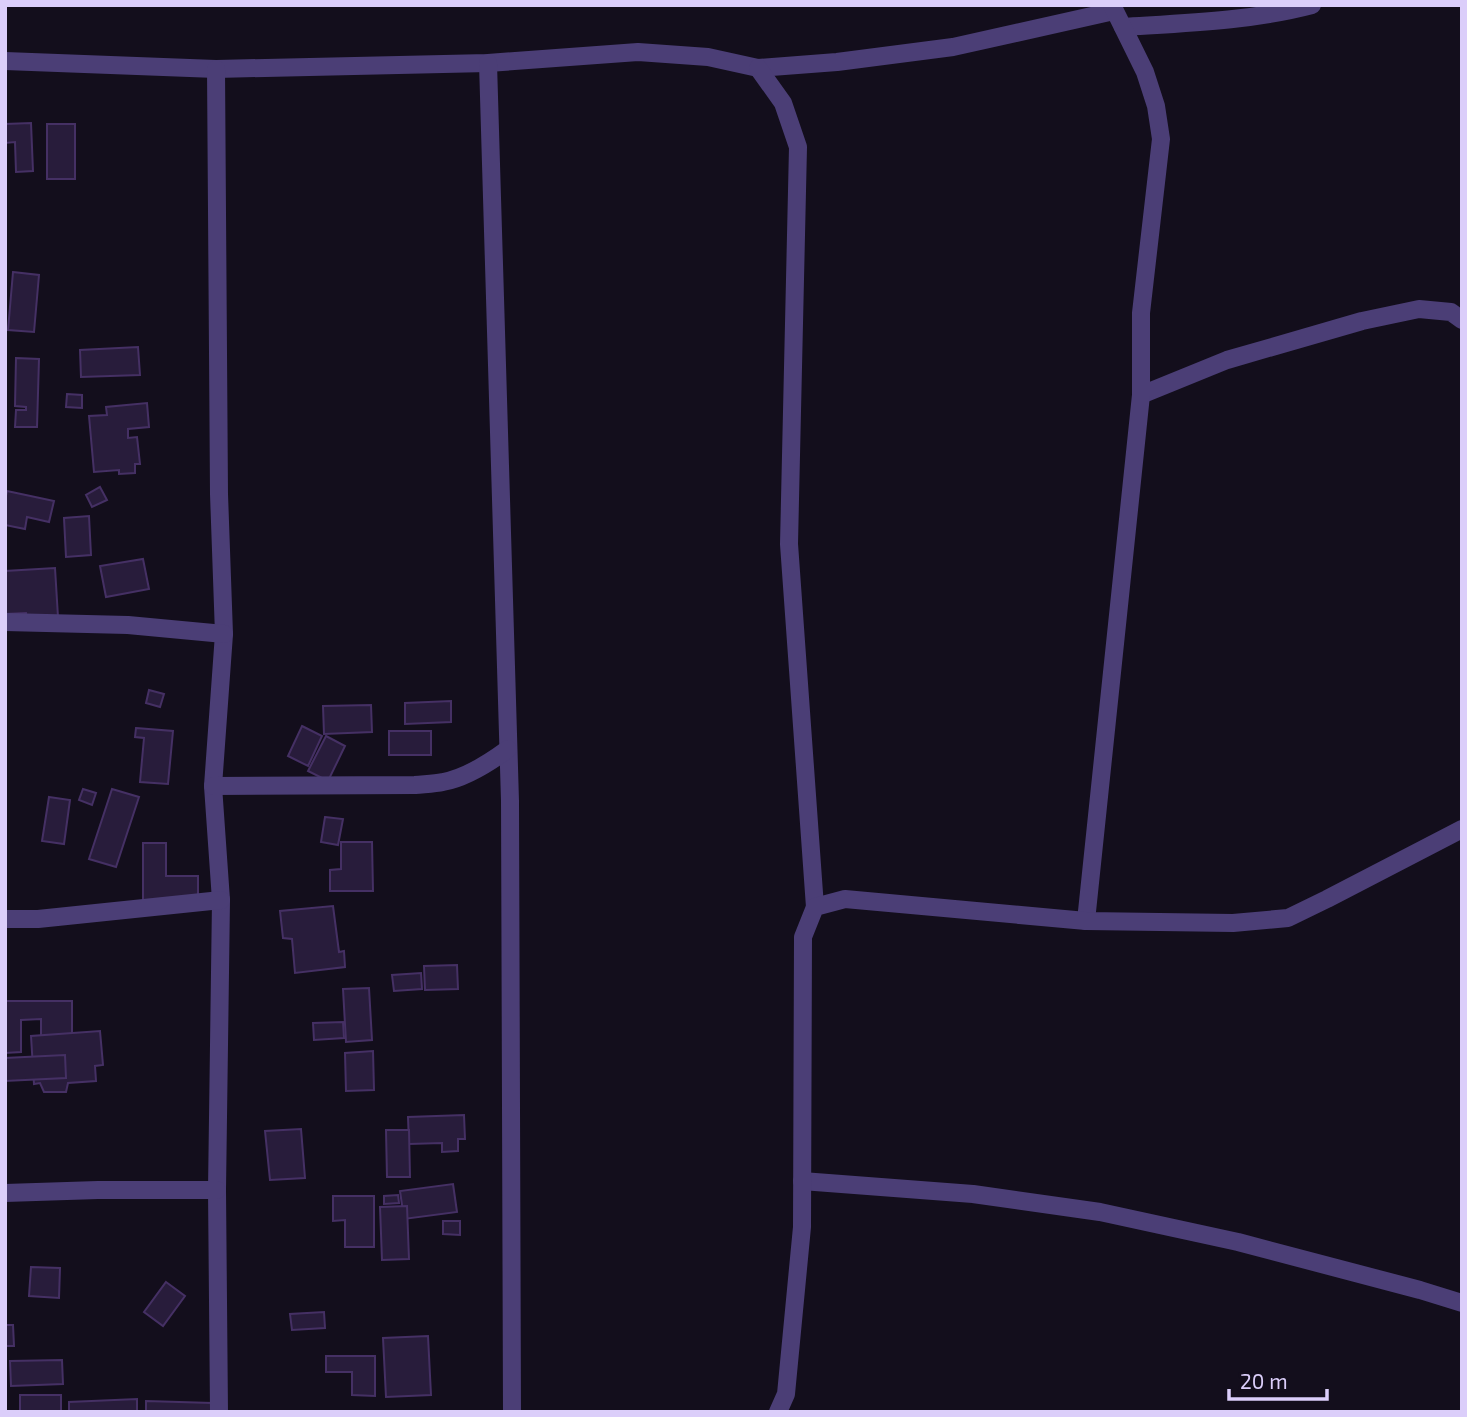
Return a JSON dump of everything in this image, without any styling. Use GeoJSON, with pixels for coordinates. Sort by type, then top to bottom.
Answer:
{"type":"FeatureCollection","features":[{"type":"Feature","properties":{"kind":"street"},"geometry":{"type":"LineString","coordinates":[[1123,27],[1217,20],[1312,5]]}},
{"type":"Feature","properties":{"kind":"street"},"geometry":{"type":"LineString","coordinates":[[5,61],[216,69],[488,63],[638,52],[708,57],[758,68],[837,62],[953,47],[1113,8],[1145,72],[1156,106],[1161,139],[1142,313],[1141,395],[1086,921]]}},
{"type":"Feature","properties":{"kind":"street"},"geometry":{"type":"LineString","coordinates":[[488,63],[510,829],[512,1412]]}},
{"type":"Feature","properties":{"kind":"street"},"geometry":{"type":"LineString","coordinates":[[758,68],[783,103],[798,147],[789,544],[815,907],[803,937],[802,1227],[786,1394],[778,1412]]}},
{"type":"Feature","properties":{"kind":"street"},"geometry":{"type":"LineString","coordinates":[[216,69],[219,494],[224,635],[213,786],[221,900],[217,1190],[219,1412]]}},
{"type":"Feature","properties":{"kind":"street"},"geometry":{"type":"LineString","coordinates":[[1141,395],[1227,360],[1362,321],[1419,309],[1451,312],[1462,320]]}},
{"type":"Feature","properties":{"kind":"street"},"geometry":{"type":"LineString","coordinates":[[5,622],[128,625],[224,635]]}},
{"type":"Feature","properties":{"kind":"street"},"geometry":{"type":"LineString","coordinates":[[213,786],[415,785],[445,782],[470,773],[508,749]]}},
{"type":"Feature","properties":{"kind":"street"},"geometry":{"type":"LineString","coordinates":[[815,907],[845,900],[1086,921],[1233,923],[1288,918],[1462,829]]}},
{"type":"Feature","properties":{"kind":"street"},"geometry":{"type":"LineString","coordinates":[[5,919],[38,919],[221,900]]}},
{"type":"Feature","properties":{"kind":"street"},"geometry":{"type":"LineString","coordinates":[[802,1181],[973,1194],[1100,1212],[1238,1242],[1462,1303]]}},
{"type":"Feature","properties":{"kind":"street"},"geometry":{"type":"LineString","coordinates":[[5,1193],[217,1190]]}},
{"type":"Feature","properties":{"kind":"building"},"geometry":{"type":"Polygon","coordinates":[[[31,123],[33,171],[16,172],[15,142],[5,143],[5,124],[31,123]]]}},
{"type":"Feature","properties":{"kind":"building"},"geometry":{"type":"Polygon","coordinates":[[[47,124],[75,124],[75,179],[47,179],[47,124]]]}},
{"type":"Feature","properties":{"kind":"building"},"geometry":{"type":"Polygon","coordinates":[[[13,272],[39,275],[34,332],[8,330],[13,272]]]}},
{"type":"Feature","properties":{"kind":"building"},"geometry":{"type":"Polygon","coordinates":[[[138,347],[140,375],[81,377],[80,350],[138,347]]]}},
{"type":"Feature","properties":{"kind":"building"},"geometry":{"type":"Polygon","coordinates":[[[16,358],[39,359],[37,427],[15,427],[16,410],[26,410],[26,407],[15,406],[16,358]]]}},
{"type":"Feature","properties":{"kind":"building"},"geometry":{"type":"Polygon","coordinates":[[[67,394],[82,395],[82,408],[66,407],[67,394]]]}},
{"type":"Feature","properties":{"kind":"building"},"geometry":{"type":"Polygon","coordinates":[[[147,403],[149,427],[128,429],[128,438],[137,437],[140,464],[135,464],[135,473],[119,474],[119,470],[94,472],[89,416],[107,415],[106,407],[147,403]]]}},
{"type":"Feature","properties":{"kind":"building"},"geometry":{"type":"Polygon","coordinates":[[[100,487],[107,500],[92,507],[86,495],[100,487]]]}},
{"type":"Feature","properties":{"kind":"building"},"geometry":{"type":"Polygon","coordinates":[[[7,491],[54,501],[49,522],[27,517],[25,529],[5,525],[7,491]]]}},
{"type":"Feature","properties":{"kind":"building"},"geometry":{"type":"Polygon","coordinates":[[[89,516],[91,555],[66,557],[64,518],[89,516]]]}},
{"type":"Feature","properties":{"kind":"building"},"geometry":{"type":"Polygon","coordinates":[[[143,559],[149,589],[106,597],[100,566],[143,559]]]}},
{"type":"Feature","properties":{"kind":"building"},"geometry":{"type":"Polygon","coordinates":[[[55,568],[58,617],[27,619],[26,613],[5,614],[5,571],[55,568]]]}},
{"type":"Feature","properties":{"kind":"building"},"geometry":{"type":"Polygon","coordinates":[[[149,690],[164,694],[160,707],[146,703],[149,690]]]}},
{"type":"Feature","properties":{"kind":"building"},"geometry":{"type":"Polygon","coordinates":[[[451,701],[451,722],[405,724],[405,703],[451,701]]]}},
{"type":"Feature","properties":{"kind":"building"},"geometry":{"type":"Polygon","coordinates":[[[371,705],[372,732],[324,734],[323,706],[371,705]]]}},
{"type":"Feature","properties":{"kind":"building"},"geometry":{"type":"Polygon","coordinates":[[[302,726],[322,736],[308,766],[288,756],[302,726]]]}},
{"type":"Feature","properties":{"kind":"building"},"geometry":{"type":"Polygon","coordinates":[[[136,728],[173,731],[168,784],[140,782],[144,738],[135,737],[136,728]]]}},
{"type":"Feature","properties":{"kind":"building"},"geometry":{"type":"Polygon","coordinates":[[[389,731],[431,731],[431,755],[389,755],[389,731]]]}},
{"type":"Feature","properties":{"kind":"building"},"geometry":{"type":"Polygon","coordinates":[[[326,736],[345,746],[328,781],[308,771],[326,736]]]}},
{"type":"Feature","properties":{"kind":"building"},"geometry":{"type":"Polygon","coordinates":[[[83,789],[96,793],[92,805],[79,800],[83,789]]]}},
{"type":"Feature","properties":{"kind":"building"},"geometry":{"type":"Polygon","coordinates":[[[112,789],[139,797],[116,867],[89,859],[112,789]]]}},
{"type":"Feature","properties":{"kind":"building"},"geometry":{"type":"Polygon","coordinates":[[[49,797],[70,800],[64,844],[42,841],[49,797]]]}},
{"type":"Feature","properties":{"kind":"building"},"geometry":{"type":"Polygon","coordinates":[[[325,817],[343,819],[338,845],[321,842],[325,817]]]}},
{"type":"Feature","properties":{"kind":"building"},"geometry":{"type":"Polygon","coordinates":[[[341,842],[372,842],[373,891],[330,891],[330,870],[341,869],[341,842]]]}},
{"type":"Feature","properties":{"kind":"building"},"geometry":{"type":"Polygon","coordinates":[[[143,843],[166,843],[166,876],[198,876],[198,904],[143,903],[143,843]]]}},
{"type":"Feature","properties":{"kind":"building"},"geometry":{"type":"Polygon","coordinates":[[[333,906],[339,952],[344,951],[345,967],[295,973],[292,939],[283,938],[280,911],[333,906]]]}},
{"type":"Feature","properties":{"kind":"building"},"geometry":{"type":"Polygon","coordinates":[[[457,965],[458,989],[425,990],[424,966],[457,965]]]}},
{"type":"Feature","properties":{"kind":"building"},"geometry":{"type":"Polygon","coordinates":[[[421,973],[422,989],[394,991],[392,975],[421,973]]]}},
{"type":"Feature","properties":{"kind":"building"},"geometry":{"type":"Polygon","coordinates":[[[369,988],[372,1040],[346,1042],[343,989],[369,988]]]}},
{"type":"Feature","properties":{"kind":"building"},"geometry":{"type":"Polygon","coordinates":[[[5,1001],[72,1001],[72,1055],[41,1054],[41,1019],[21,1020],[21,1052],[5,1053],[5,1001]]]}},
{"type":"Feature","properties":{"kind":"building"},"geometry":{"type":"Polygon","coordinates":[[[343,1022],[344,1038],[314,1040],[313,1023],[343,1022]]]}},
{"type":"Feature","properties":{"kind":"building"},"geometry":{"type":"Polygon","coordinates":[[[100,1031],[103,1065],[95,1066],[96,1081],[68,1083],[66,1092],[44,1092],[40,1083],[34,1084],[31,1036],[100,1031]]]}},
{"type":"Feature","properties":{"kind":"building"},"geometry":{"type":"Polygon","coordinates":[[[373,1051],[374,1090],[346,1091],[345,1053],[373,1051]]]}},
{"type":"Feature","properties":{"kind":"building"},"geometry":{"type":"Polygon","coordinates":[[[65,1055],[66,1078],[5,1081],[5,1058],[65,1055]]]}},
{"type":"Feature","properties":{"kind":"building"},"geometry":{"type":"Polygon","coordinates":[[[464,1115],[465,1139],[458,1139],[458,1151],[442,1152],[442,1143],[409,1144],[408,1117],[464,1115]]]}},
{"type":"Feature","properties":{"kind":"building"},"geometry":{"type":"Polygon","coordinates":[[[301,1129],[305,1178],[270,1180],[265,1131],[301,1129]]]}},
{"type":"Feature","properties":{"kind":"building"},"geometry":{"type":"Polygon","coordinates":[[[386,1130],[409,1130],[410,1177],[387,1177],[386,1130]]]}},
{"type":"Feature","properties":{"kind":"building"},"geometry":{"type":"Polygon","coordinates":[[[453,1184],[457,1212],[404,1219],[400,1191],[453,1184]]]}},
{"type":"Feature","properties":{"kind":"building"},"geometry":{"type":"Polygon","coordinates":[[[398,1195],[399,1203],[384,1204],[384,1196],[398,1195]]]}},
{"type":"Feature","properties":{"kind":"building"},"geometry":{"type":"Polygon","coordinates":[[[333,1196],[374,1196],[374,1247],[345,1247],[345,1220],[333,1221],[333,1196]]]}},
{"type":"Feature","properties":{"kind":"building"},"geometry":{"type":"Polygon","coordinates":[[[407,1206],[409,1259],[382,1260],[380,1207],[407,1206]]]}},
{"type":"Feature","properties":{"kind":"building"},"geometry":{"type":"Polygon","coordinates":[[[443,1221],[460,1221],[460,1235],[443,1234],[443,1221]]]}},
{"type":"Feature","properties":{"kind":"building"},"geometry":{"type":"Polygon","coordinates":[[[31,1267],[60,1268],[59,1298],[29,1296],[31,1267]]]}},
{"type":"Feature","properties":{"kind":"building"},"geometry":{"type":"Polygon","coordinates":[[[166,1282],[185,1296],[163,1326],[144,1312],[166,1282]]]}},
{"type":"Feature","properties":{"kind":"building"},"geometry":{"type":"Polygon","coordinates":[[[324,1312],[325,1328],[292,1330],[290,1314],[324,1312]]]}},
{"type":"Feature","properties":{"kind":"building"},"geometry":{"type":"Polygon","coordinates":[[[5,1325],[13,1325],[14,1346],[5,1346],[5,1325]]]}},
{"type":"Feature","properties":{"kind":"building"},"geometry":{"type":"Polygon","coordinates":[[[428,1336],[431,1395],[386,1397],[383,1338],[428,1336]]]}},
{"type":"Feature","properties":{"kind":"building"},"geometry":{"type":"Polygon","coordinates":[[[326,1356],[375,1356],[375,1396],[352,1395],[352,1372],[326,1372],[326,1356]]]}},
{"type":"Feature","properties":{"kind":"building"},"geometry":{"type":"Polygon","coordinates":[[[62,1360],[63,1384],[11,1386],[10,1361],[62,1360]]]}},
{"type":"Feature","properties":{"kind":"building"},"geometry":{"type":"Polygon","coordinates":[[[20,1395],[61,1395],[61,1412],[20,1412],[20,1395]]]}},
{"type":"Feature","properties":{"kind":"building"},"geometry":{"type":"Polygon","coordinates":[[[137,1399],[137,1412],[69,1412],[69,1402],[137,1399]]]}},
{"type":"Feature","properties":{"kind":"building"},"geometry":{"type":"Polygon","coordinates":[[[146,1401],[212,1403],[212,1412],[146,1412],[146,1401]]]}}]}
